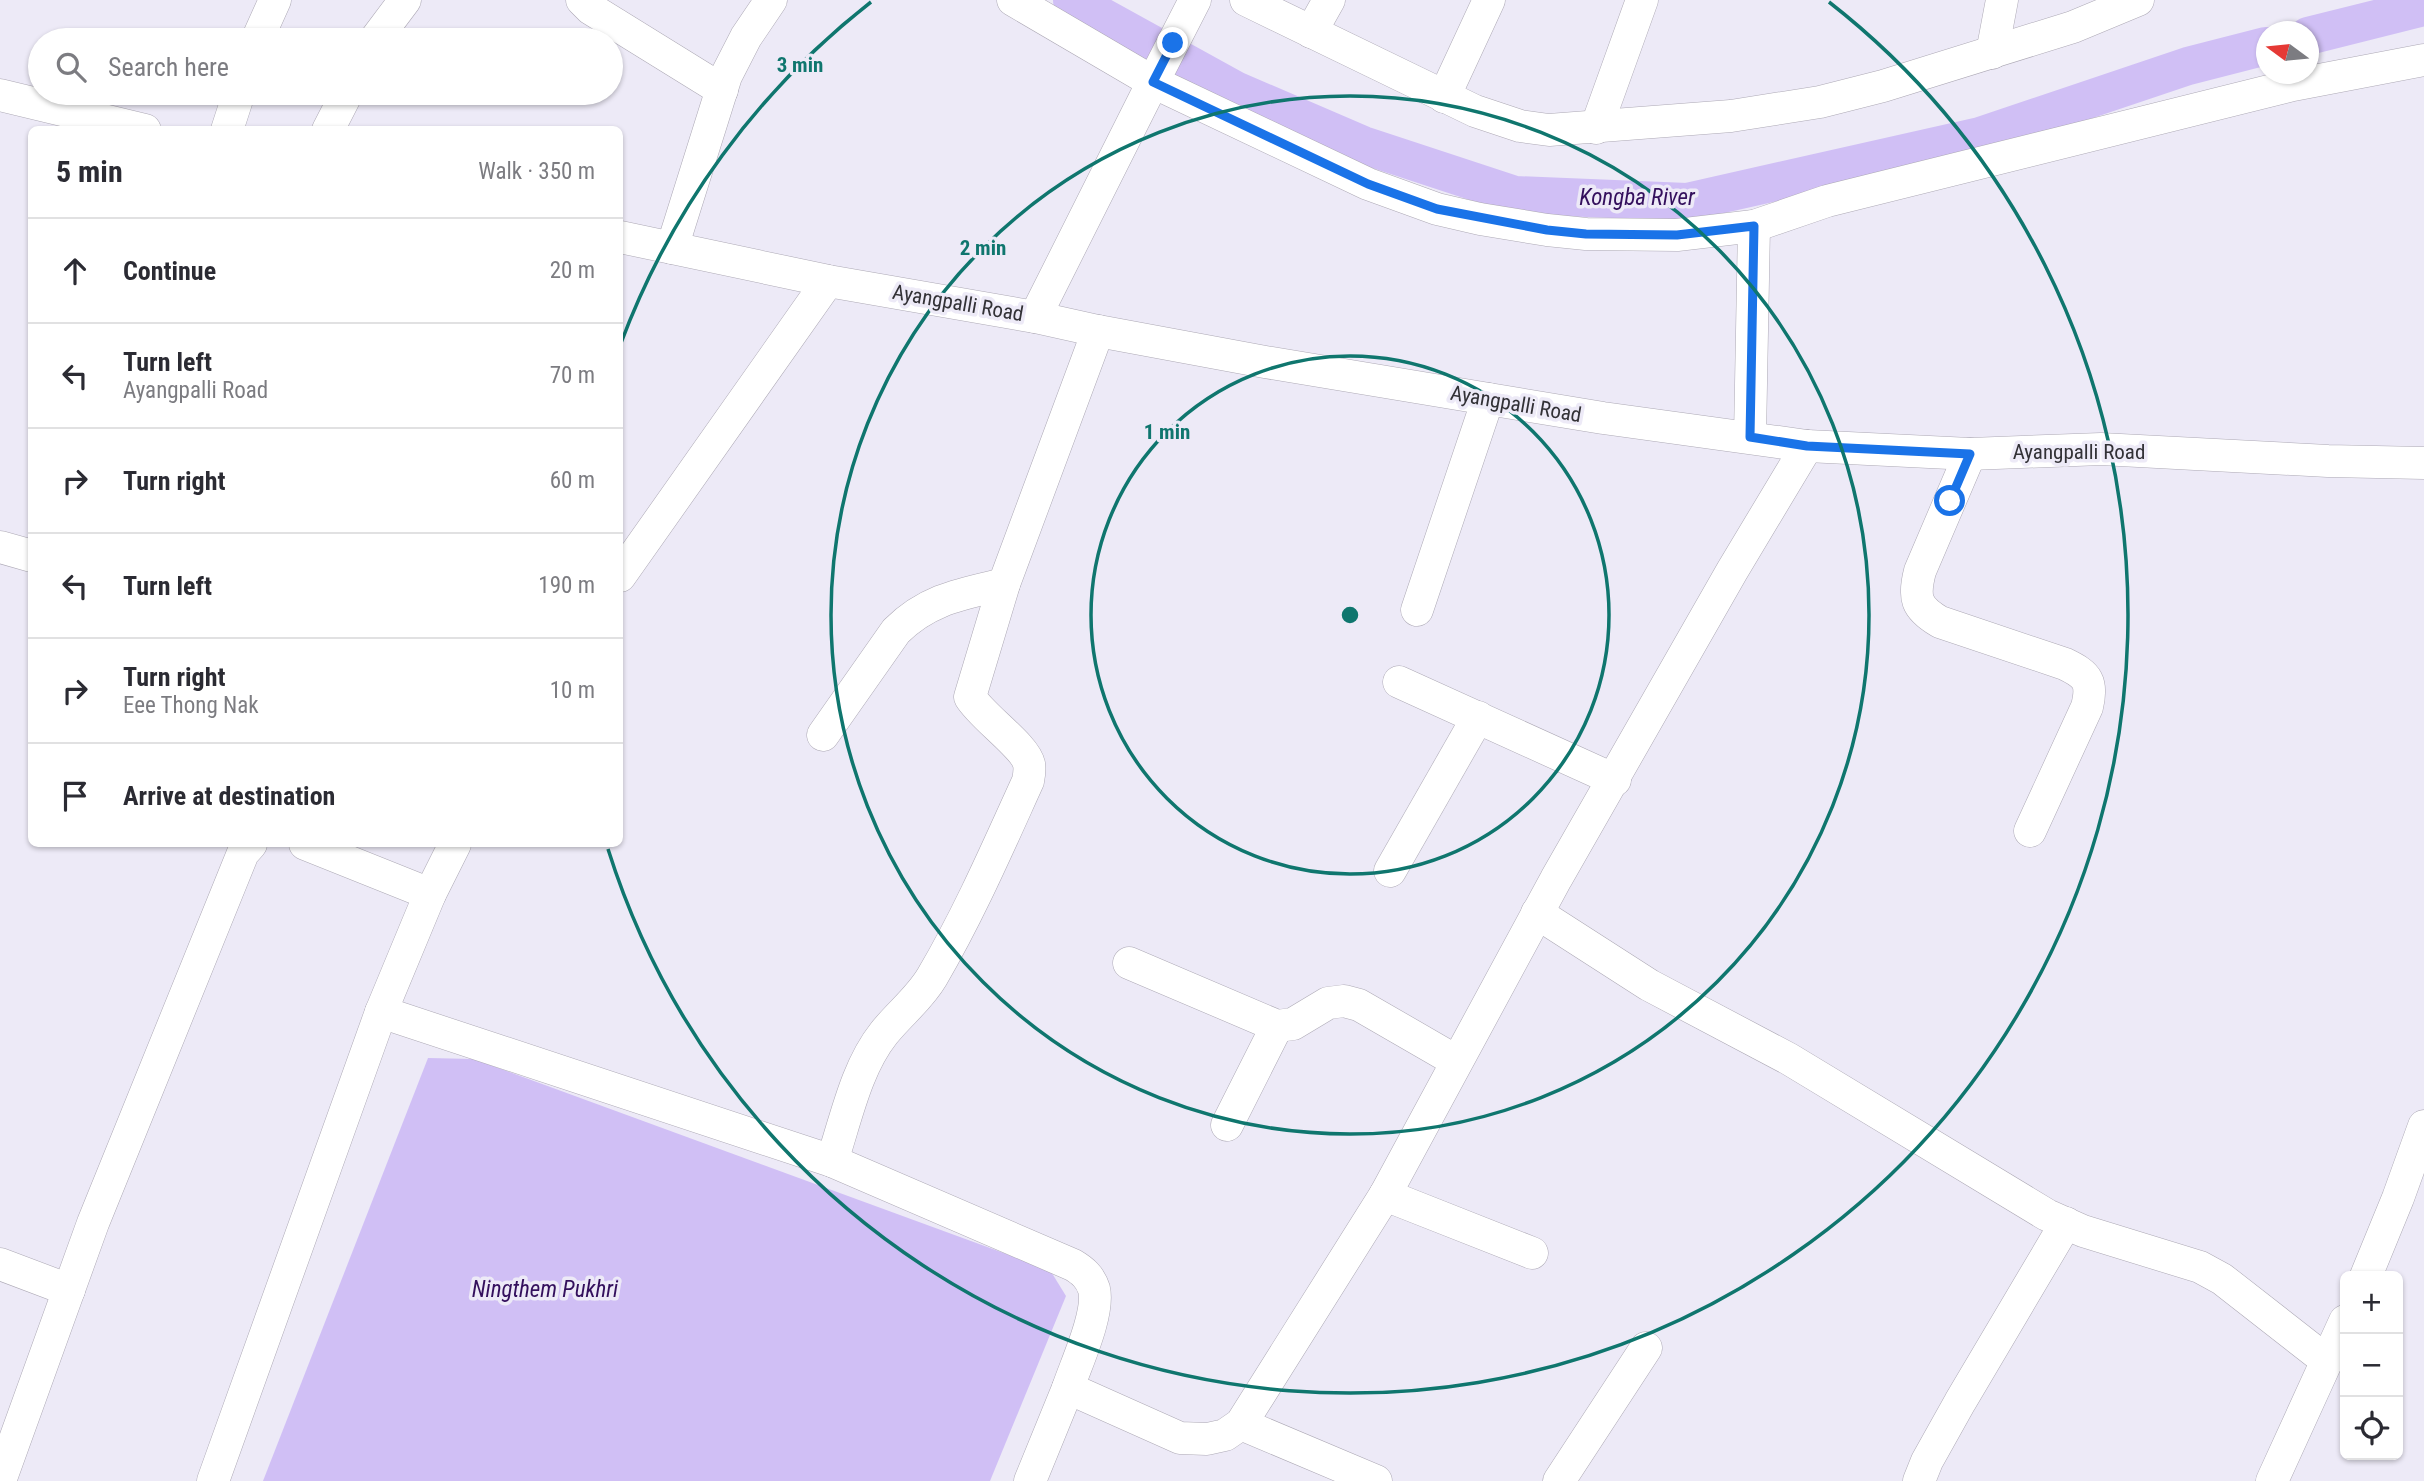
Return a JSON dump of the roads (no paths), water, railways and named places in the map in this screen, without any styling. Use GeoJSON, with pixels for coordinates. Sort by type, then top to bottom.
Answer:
{"type":"FeatureCollection","features":[{"type":"Feature","properties":{"kind":"street"},"geometry":{"type":"LineString","coordinates":[[262,28],[275,0]]}},
{"type":"Feature","properties":{"kind":"street"},"geometry":{"type":"LineString","coordinates":[[384,28],[405,0]]}},
{"type":"Feature","properties":{"kind":"street"},"geometry":{"type":"LineString","coordinates":[[582,0],[591,9],[622,28]]}},
{"type":"Feature","properties":{"kind":"street"},"geometry":{"type":"LineString","coordinates":[[672,248],[722,90],[736,55],[771,0]]}},
{"type":"Feature","properties":{"kind":"street"},"geometry":{"type":"LineString","coordinates":[[1013,0],[1368,184],[1437,209],[1547,230],[1586,234],[1677,235],[1754,226],[1827,201],[2240,98],[2424,60]]}},
{"type":"Feature","properties":{"kind":"street"},"geometry":{"type":"LineString","coordinates":[[1035,317],[1195,0]]}},
{"type":"Feature","properties":{"kind":"street"},"geometry":{"type":"LineString","coordinates":[[1245,0],[1475,111],[1520,126],[1549,130],[1731,117],[1820,102],[1883,86],[2073,27],[2138,0]]}},
{"type":"Feature","properties":{"kind":"street"},"geometry":{"type":"LineString","coordinates":[[1311,32],[1329,0]]}},
{"type":"Feature","properties":{"kind":"street"},"geometry":{"type":"LineString","coordinates":[[1444,97],[1489,0]]}},
{"type":"Feature","properties":{"kind":"street"},"geometry":{"type":"LineString","coordinates":[[1596,128],[1642,0]]}},
{"type":"Feature","properties":{"kind":"street"},"geometry":{"type":"LineString","coordinates":[[1992,52],[2002,0]]}},
{"type":"Feature","properties":{"kind":"street"},"geometry":{"type":"LineString","coordinates":[[623,29],[722,90]]}},
{"type":"Feature","properties":{"kind":"street"},"geometry":{"type":"LineString","coordinates":[[0,95],[28,102]]}},
{"type":"Feature","properties":{"kind":"street"},"geometry":{"type":"LineString","coordinates":[[41,105],[128,126]]}},
{"type":"Feature","properties":{"kind":"street"},"geometry":{"type":"LineString","coordinates":[[228,126],[235,105]]}},
{"type":"Feature","properties":{"kind":"street"},"geometry":{"type":"LineString","coordinates":[[330,126],[341,105]]}},
{"type":"Feature","properties":{"kind":"street"},"geometry":{"type":"LineString","coordinates":[[1750,437],[1754,226]]}},
{"type":"Feature","properties":{"kind":"street","name":"Ayangpalli Road"},"geometry":{"type":"LineString","coordinates":[[623,238],[828,281],[1035,317],[1098,331],[1604,418],[1807,446],[1970,454],[2101,449],[2328,461],[2424,463]]}},
{"type":"Feature","properties":{"kind":"street"},"geometry":{"type":"LineString","coordinates":[[623,572],[828,281]]}},
{"type":"Feature","properties":{"kind":"street"},"geometry":{"type":"LineString","coordinates":[[832,1161],[863,1069],[884,1033],[923,993],[964,917],[1028,781],[1030,766],[1025,755],[977,709],[970,697],[1004,584],[1098,331]]}},
{"type":"Feature","properties":{"kind":"street"},"geometry":{"type":"LineString","coordinates":[[1417,610],[1488,399]]}},
{"type":"Feature","properties":{"kind":"street"},"geometry":{"type":"LineString","coordinates":[[1068,1388],[1181,1438],[1207,1439],[1225,1436],[1241,1424],[1385,1195],[1537,913],[1732,571],[1807,446]]}},
{"type":"Feature","properties":{"kind":"street"},"geometry":{"type":"LineString","coordinates":[[1970,454],[1920,572],[1915,589],[1918,603],[1927,615],[1940,622],[2080,671],[2088,680],[2091,691],[2087,707],[2030,831]]}},
{"type":"Feature","properties":{"kind":"street"},"geometry":{"type":"LineString","coordinates":[[0,547],[28,555]]}},
{"type":"Feature","properties":{"kind":"street"},"geometry":{"type":"LineString","coordinates":[[823,736],[896,631],[911,616],[952,596],[1004,584]]}},
{"type":"Feature","properties":{"kind":"street"},"geometry":{"type":"LineString","coordinates":[[1399,682],[1615,780]]}},
{"type":"Feature","properties":{"kind":"street"},"geometry":{"type":"LineString","coordinates":[[1390,872],[1478,718]]}},
{"type":"Feature","properties":{"kind":"street"},"geometry":{"type":"LineString","coordinates":[[0,1481],[134,1118],[243,853],[248,847]]}},
{"type":"Feature","properties":{"kind":"street"},"geometry":{"type":"LineString","coordinates":[[312,847],[430,894]]}},
{"type":"Feature","properties":{"kind":"street"},"geometry":{"type":"LineString","coordinates":[[213,1481],[381,1012],[430,894],[454,847]]}},
{"type":"Feature","properties":{"kind":"street"},"geometry":{"type":"LineString","coordinates":[[1537,913],[1650,985],[1789,1059],[2047,1215],[2083,1231],[2200,1267],[2222,1279],[2327,1361]]}},
{"type":"Feature","properties":{"kind":"street"},"geometry":{"type":"LineString","coordinates":[[1129,963],[1277,1026],[1293,1024],[1319,1007],[1344,1000],[1359,1005],[1456,1060]]}},
{"type":"Feature","properties":{"kind":"street"},"geometry":{"type":"LineString","coordinates":[[381,1012],[832,1161],[1086,1273],[1094,1290],[1093,1314],[1068,1388],[1030,1481]]}},
{"type":"Feature","properties":{"kind":"street"},"geometry":{"type":"LineString","coordinates":[[1227,1125],[1277,1026]]}},
{"type":"Feature","properties":{"kind":"street"},"geometry":{"type":"LineString","coordinates":[[2368,1271],[2424,1126]]}},
{"type":"Feature","properties":{"kind":"street"},"geometry":{"type":"LineString","coordinates":[[1385,1195],[1532,1253]]}},
{"type":"Feature","properties":{"kind":"street"},"geometry":{"type":"LineString","coordinates":[[1919,1481],[1927,1461],[1960,1402],[2066,1223]]}},
{"type":"Feature","properties":{"kind":"street"},"geometry":{"type":"LineString","coordinates":[[0,1264],[69,1290]]}},
{"type":"Feature","properties":{"kind":"street"},"geometry":{"type":"LineString","coordinates":[[2272,1481],[2340,1332]]}},
{"type":"Feature","properties":{"kind":"street"},"geometry":{"type":"LineString","coordinates":[[1559,1481],[1646,1348]]}},
{"type":"Feature","properties":{"kind":"street"},"geometry":{"type":"LineString","coordinates":[[1241,1424],[1376,1481]]}},
{"type":"Feature","properties":{"kind":"water","name":"Ningthem Pukhri"},"geometry":{"type":"Polygon","coordinates":[[[428,1058],[474,1059],[1050,1270],[1066,1296],[990,1481],[263,1481],[428,1058]]]}},
{"type":"Feature","properties":{"kind":"waterway","name":"Kongba River"},"geometry":{"type":"LineString","coordinates":[[1072,0],[1235,90],[1363,145],[1515,195],[1687,202],[1980,136],[2188,66],[2256,49]]}},
{"type":"Feature","properties":{"kind":"waterway","name":"Kongba River"},"geometry":{"type":"LineString","coordinates":[[2319,33],[2424,7]]}}]}
